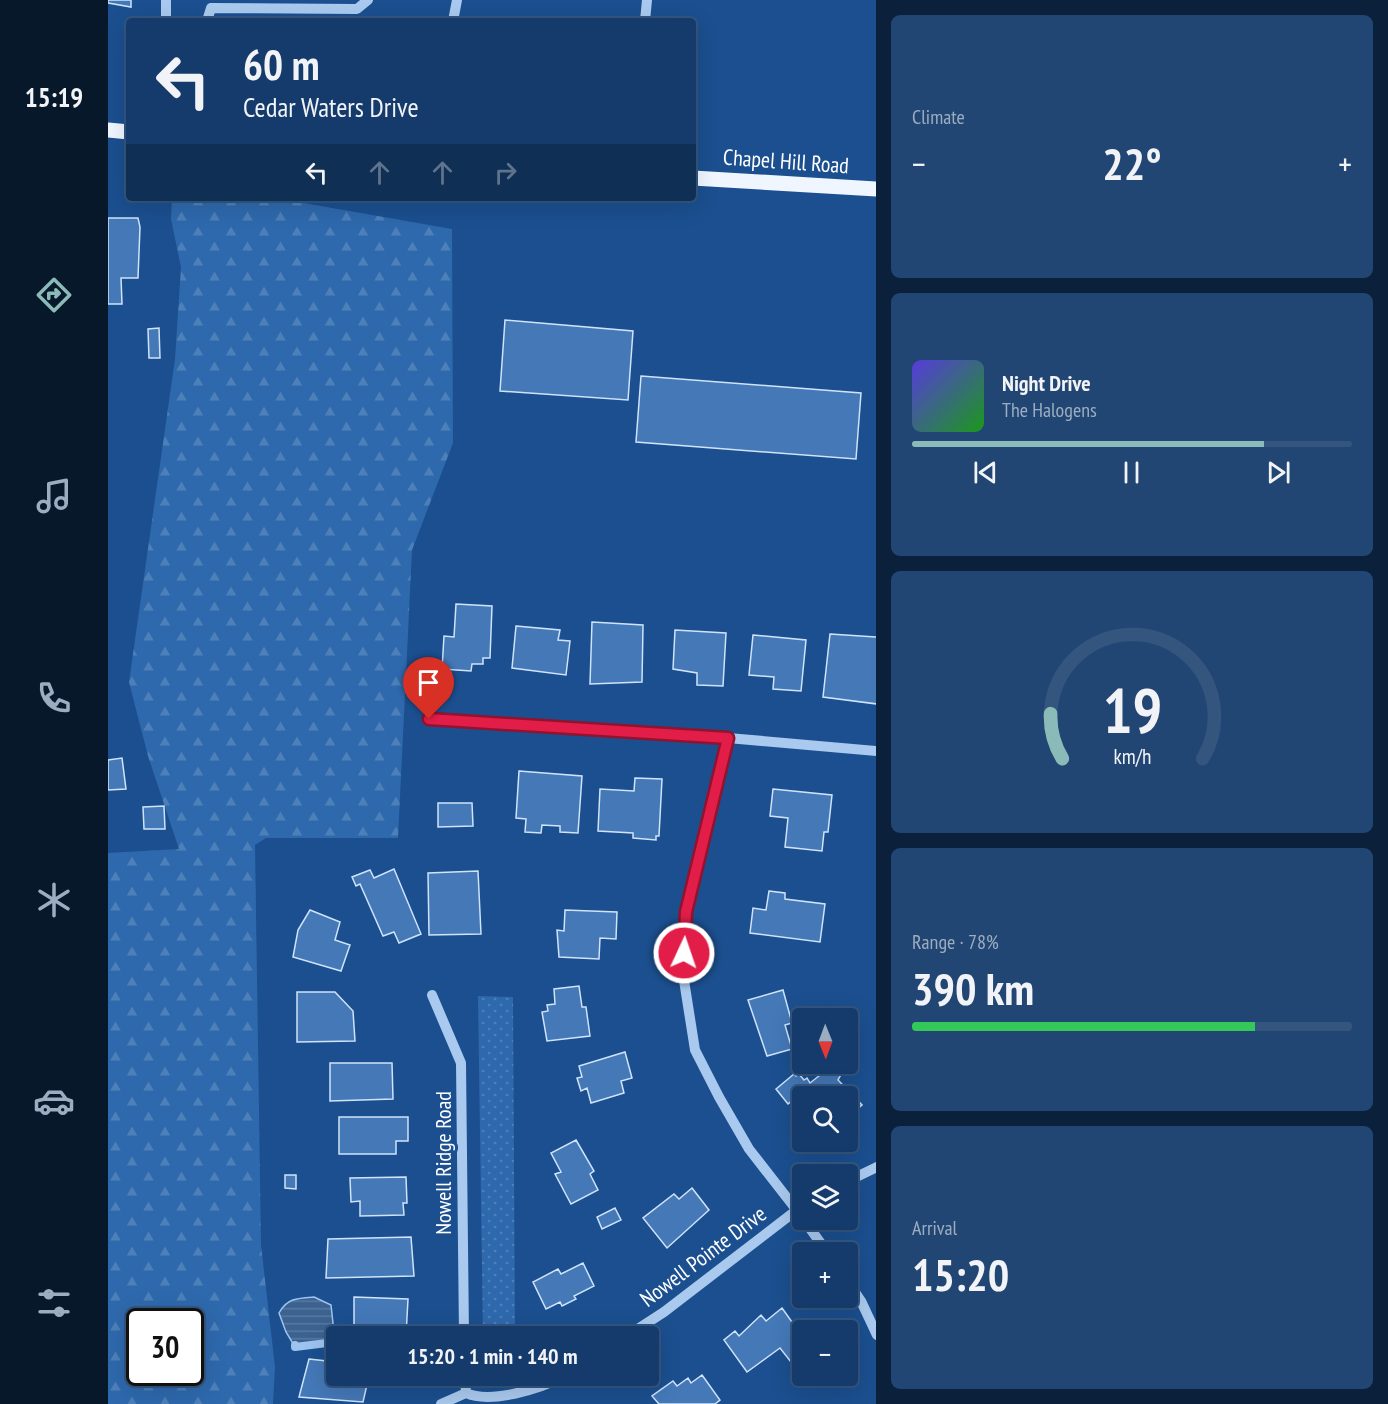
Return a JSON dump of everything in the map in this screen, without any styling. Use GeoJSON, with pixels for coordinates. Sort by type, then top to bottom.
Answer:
{"type":"FeatureCollection","features":[{"type":"Feature","properties":{"kind":"main road"},"geometry":{"type":"LineString","coordinates":[[108,130],[126,132]]}},
{"type":"Feature","properties":{"kind":"main road","name":"Chapel Hill Road"},"geometry":{"type":"LineString","coordinates":[[696,178],[876,189]]}},
{"type":"Feature","properties":{"kind":"street"},"geometry":{"type":"LineString","coordinates":[[166,0],[166,18]]}},
{"type":"Feature","properties":{"kind":"street"},"geometry":{"type":"LineString","coordinates":[[207,4],[357,9],[368,0]]}},
{"type":"Feature","properties":{"kind":"street"},"geometry":{"type":"LineString","coordinates":[[454,18],[457,0]]}},
{"type":"Feature","properties":{"kind":"street"},"geometry":{"type":"LineString","coordinates":[[645,18],[647,0]]}},
{"type":"Feature","properties":{"kind":"street"},"geometry":{"type":"LineString","coordinates":[[429,719],[728,738],[876,751]]}},
{"type":"Feature","properties":{"kind":"street"},"geometry":{"type":"LineString","coordinates":[[728,738],[686,912],[683,974],[695,1050],[749,1149],[792,1201]]}},
{"type":"Feature","properties":{"kind":"street","name":"Nowell Ridge Road"},"geometry":{"type":"LineString","coordinates":[[432,995],[461,1063],[464,1326]]}},
{"type":"Feature","properties":{"kind":"street"},"geometry":{"type":"LineString","coordinates":[[858,1176],[876,1167]]}},
{"type":"Feature","properties":{"kind":"street","name":"Nowell Pointe Drive"},"geometry":{"type":"LineString","coordinates":[[642,1326],[792,1220]]}},
{"type":"Feature","properties":{"kind":"street"},"geometry":{"type":"LineString","coordinates":[[858,1297],[876,1335]]}},
{"type":"Feature","properties":{"kind":"street"},"geometry":{"type":"LineString","coordinates":[[466,1386],[466,1393]]}},
{"type":"Feature","properties":{"kind":"street"},"geometry":{"type":"LineString","coordinates":[[466,1393],[476,1400],[495,1399],[540,1386]]}},
{"type":"Feature","properties":{"kind":"street"},"geometry":{"type":"LineString","coordinates":[[441,1404],[466,1393]]}},
{"type":"Feature","properties":{"kind":"green space"},"geometry":{"type":"Polygon","coordinates":[[[172,201],[292,201],[452,229],[453,443],[412,550],[398,838],[266,838],[255,845],[261,1245],[275,1367],[273,1404],[108,1404],[108,853],[179,849],[148,756],[129,682],[175,359],[181,267],[171,219],[172,201]]]}},
{"type":"Feature","properties":{"kind":"green space"},"geometry":{"type":"Polygon","coordinates":[[[478,996],[513,997],[515,1326],[483,1326],[478,996]]]}},
{"type":"Feature","properties":{"kind":"shaded area"},"geometry":{"type":"Polygon","coordinates":[[[314,1297],[331,1305],[333,1326],[326,1326],[326,1343],[295,1347],[279,1313],[286,1304],[298,1299],[314,1297]]]}},
{"type":"Feature","properties":{"kind":"building"},"geometry":{"type":"Polygon","coordinates":[[[108,0],[131,0],[131,7],[108,3],[108,0]]]}},
{"type":"Feature","properties":{"kind":"building"},"geometry":{"type":"Polygon","coordinates":[[[108,218],[138,218],[140,227],[138,278],[121,278],[122,304],[108,304],[108,218]]]}},
{"type":"Feature","properties":{"kind":"building"},"geometry":{"type":"Polygon","coordinates":[[[505,320],[633,331],[628,400],[500,391],[505,320]]]}},
{"type":"Feature","properties":{"kind":"building"},"geometry":{"type":"Polygon","coordinates":[[[159,328],[160,358],[149,358],[148,329],[159,328]]]}},
{"type":"Feature","properties":{"kind":"building"},"geometry":{"type":"Polygon","coordinates":[[[641,376],[861,393],[856,459],[636,442],[641,376]]]}},
{"type":"Feature","properties":{"kind":"building"},"geometry":{"type":"Polygon","coordinates":[[[456,604],[492,606],[490,658],[483,658],[483,664],[472,664],[471,671],[442,669],[444,636],[454,637],[456,604]]]}},
{"type":"Feature","properties":{"kind":"building"},"geometry":{"type":"Polygon","coordinates":[[[592,622],[643,625],[642,682],[590,684],[592,622]]]}},
{"type":"Feature","properties":{"kind":"building"},"geometry":{"type":"Polygon","coordinates":[[[516,626],[560,630],[558,640],[570,641],[566,675],[512,668],[516,626]]]}},
{"type":"Feature","properties":{"kind":"building"},"geometry":{"type":"Polygon","coordinates":[[[675,630],[726,633],[723,686],[697,685],[697,673],[673,669],[675,630]]]}},
{"type":"Feature","properties":{"kind":"building"},"geometry":{"type":"Polygon","coordinates":[[[830,634],[876,637],[876,704],[823,697],[830,634]]]}},
{"type":"Feature","properties":{"kind":"building"},"geometry":{"type":"Polygon","coordinates":[[[753,635],[806,640],[801,691],[773,689],[774,677],[749,675],[753,635]]]}},
{"type":"Feature","properties":{"kind":"building"},"geometry":{"type":"Polygon","coordinates":[[[122,758],[126,789],[108,790],[108,760],[122,758]]]}},
{"type":"Feature","properties":{"kind":"building"},"geometry":{"type":"Polygon","coordinates":[[[519,771],[582,776],[578,833],[560,832],[560,826],[542,825],[541,833],[525,832],[526,819],[516,818],[519,771]]]}},
{"type":"Feature","properties":{"kind":"building"},"geometry":{"type":"Polygon","coordinates":[[[635,778],[662,779],[659,836],[656,836],[656,840],[633,838],[633,833],[598,831],[600,789],[634,791],[635,778]]]}},
{"type":"Feature","properties":{"kind":"building"},"geometry":{"type":"Polygon","coordinates":[[[773,789],[832,795],[828,832],[824,832],[822,851],[785,847],[788,818],[770,816],[773,789]]]}},
{"type":"Feature","properties":{"kind":"building"},"geometry":{"type":"Polygon","coordinates":[[[438,803],[472,803],[473,826],[438,827],[438,803]]]}},
{"type":"Feature","properties":{"kind":"building"},"geometry":{"type":"Polygon","coordinates":[[[164,806],[165,829],[144,829],[143,807],[164,806]]]}},
{"type":"Feature","properties":{"kind":"building"},"geometry":{"type":"Polygon","coordinates":[[[394,869],[421,934],[399,943],[394,932],[383,936],[360,884],[356,886],[352,877],[370,870],[374,878],[394,869]]]}},
{"type":"Feature","properties":{"kind":"building"},"geometry":{"type":"Polygon","coordinates":[[[478,871],[481,934],[429,935],[428,873],[478,871]]]}},
{"type":"Feature","properties":{"kind":"building"},"geometry":{"type":"Polygon","coordinates":[[[769,891],[785,893],[785,899],[825,904],[820,942],[750,933],[753,908],[766,910],[769,891]]]}},
{"type":"Feature","properties":{"kind":"building"},"geometry":{"type":"Polygon","coordinates":[[[310,910],[340,922],[335,940],[350,945],[341,971],[293,957],[298,930],[310,910]]]}},
{"type":"Feature","properties":{"kind":"building"},"geometry":{"type":"Polygon","coordinates":[[[565,910],[617,912],[616,939],[600,938],[599,959],[559,957],[557,930],[564,931],[565,910]]]}},
{"type":"Feature","properties":{"kind":"building"},"geometry":{"type":"Polygon","coordinates":[[[579,986],[582,1007],[586,1007],[590,1036],[547,1041],[542,1012],[548,1011],[547,1005],[555,1004],[554,989],[579,986]]]}},
{"type":"Feature","properties":{"kind":"building"},"geometry":{"type":"Polygon","coordinates":[[[783,990],[792,1023],[785,1025],[792,1049],[767,1056],[748,1000],[783,990]]]}},
{"type":"Feature","properties":{"kind":"building"},"geometry":{"type":"Polygon","coordinates":[[[297,992],[335,992],[353,1011],[355,1041],[297,1042],[297,992]]]}},
{"type":"Feature","properties":{"kind":"building"},"geometry":{"type":"Polygon","coordinates":[[[625,1052],[632,1078],[621,1081],[624,1093],[591,1103],[587,1088],[581,1091],[577,1078],[582,1077],[579,1066],[625,1052]]]}},
{"type":"Feature","properties":{"kind":"building"},"geometry":{"type":"Polygon","coordinates":[[[330,1063],[392,1063],[393,1099],[330,1101],[330,1063]]]}},
{"type":"Feature","properties":{"kind":"building"},"geometry":{"type":"Polygon","coordinates":[[[794,1074],[796,1076],[799,1074],[804,1080],[807,1078],[810,1083],[822,1074],[841,1074],[838,1080],[844,1086],[792,1086],[792,1100],[788,1104],[776,1089],[794,1074]]]}},
{"type":"Feature","properties":{"kind":"building"},"geometry":{"type":"Polygon","coordinates":[[[339,1117],[408,1117],[408,1141],[396,1141],[396,1154],[339,1154],[339,1117]]]}},
{"type":"Feature","properties":{"kind":"building"},"geometry":{"type":"Polygon","coordinates":[[[576,1140],[594,1171],[590,1174],[598,1190],[571,1204],[555,1174],[561,1172],[551,1153],[576,1140]]]}},
{"type":"Feature","properties":{"kind":"building"},"geometry":{"type":"Polygon","coordinates":[[[285,1175],[296,1175],[296,1189],[285,1188],[285,1175]]]}},
{"type":"Feature","properties":{"kind":"building"},"geometry":{"type":"Polygon","coordinates":[[[406,1177],[407,1203],[403,1203],[404,1215],[360,1216],[360,1201],[351,1202],[350,1178],[406,1177]]]}},
{"type":"Feature","properties":{"kind":"building"},"geometry":{"type":"Polygon","coordinates":[[[692,1188],[709,1210],[667,1248],[643,1218],[674,1194],[679,1199],[692,1188]]]}},
{"type":"Feature","properties":{"kind":"building"},"geometry":{"type":"Polygon","coordinates":[[[615,1208],[621,1220],[602,1229],[597,1217],[615,1208]]]}},
{"type":"Feature","properties":{"kind":"building"},"geometry":{"type":"Polygon","coordinates":[[[411,1237],[414,1276],[326,1278],[328,1239],[411,1237]]]}},
{"type":"Feature","properties":{"kind":"building"},"geometry":{"type":"Polygon","coordinates":[[[583,1263],[594,1286],[574,1296],[576,1299],[562,1306],[560,1302],[546,1309],[533,1282],[558,1269],[561,1274],[583,1263]]]}},
{"type":"Feature","properties":{"kind":"building"},"geometry":{"type":"Polygon","coordinates":[[[354,1297],[408,1299],[407,1326],[354,1326],[354,1297]]]}},
{"type":"Feature","properties":{"kind":"building"},"geometry":{"type":"Polygon","coordinates":[[[782,1308],[792,1322],[792,1361],[780,1348],[747,1372],[724,1340],[735,1331],[739,1336],[761,1315],[766,1321],[782,1308]]]}},
{"type":"Feature","properties":{"kind":"building"},"geometry":{"type":"Polygon","coordinates":[[[309,1359],[326,1361],[326,1386],[367,1386],[363,1402],[299,1397],[309,1359]]]}},
{"type":"Feature","properties":{"kind":"building"},"geometry":{"type":"Polygon","coordinates":[[[702,1375],[720,1400],[715,1404],[659,1404],[652,1396],[673,1381],[677,1386],[688,1378],[691,1383],[702,1375]]]}},
{"type":"Feature","properties":{"kind":"waterway"},"geometry":{"type":"LineString","coordinates":[[295,1345],[295,1347],[326,1343]]}},
{"type":"Feature","properties":{"kind":"route"},"geometry":{"type":"LineString","coordinates":[[429,719],[728,738],[686,912],[684,953]]}}]}
